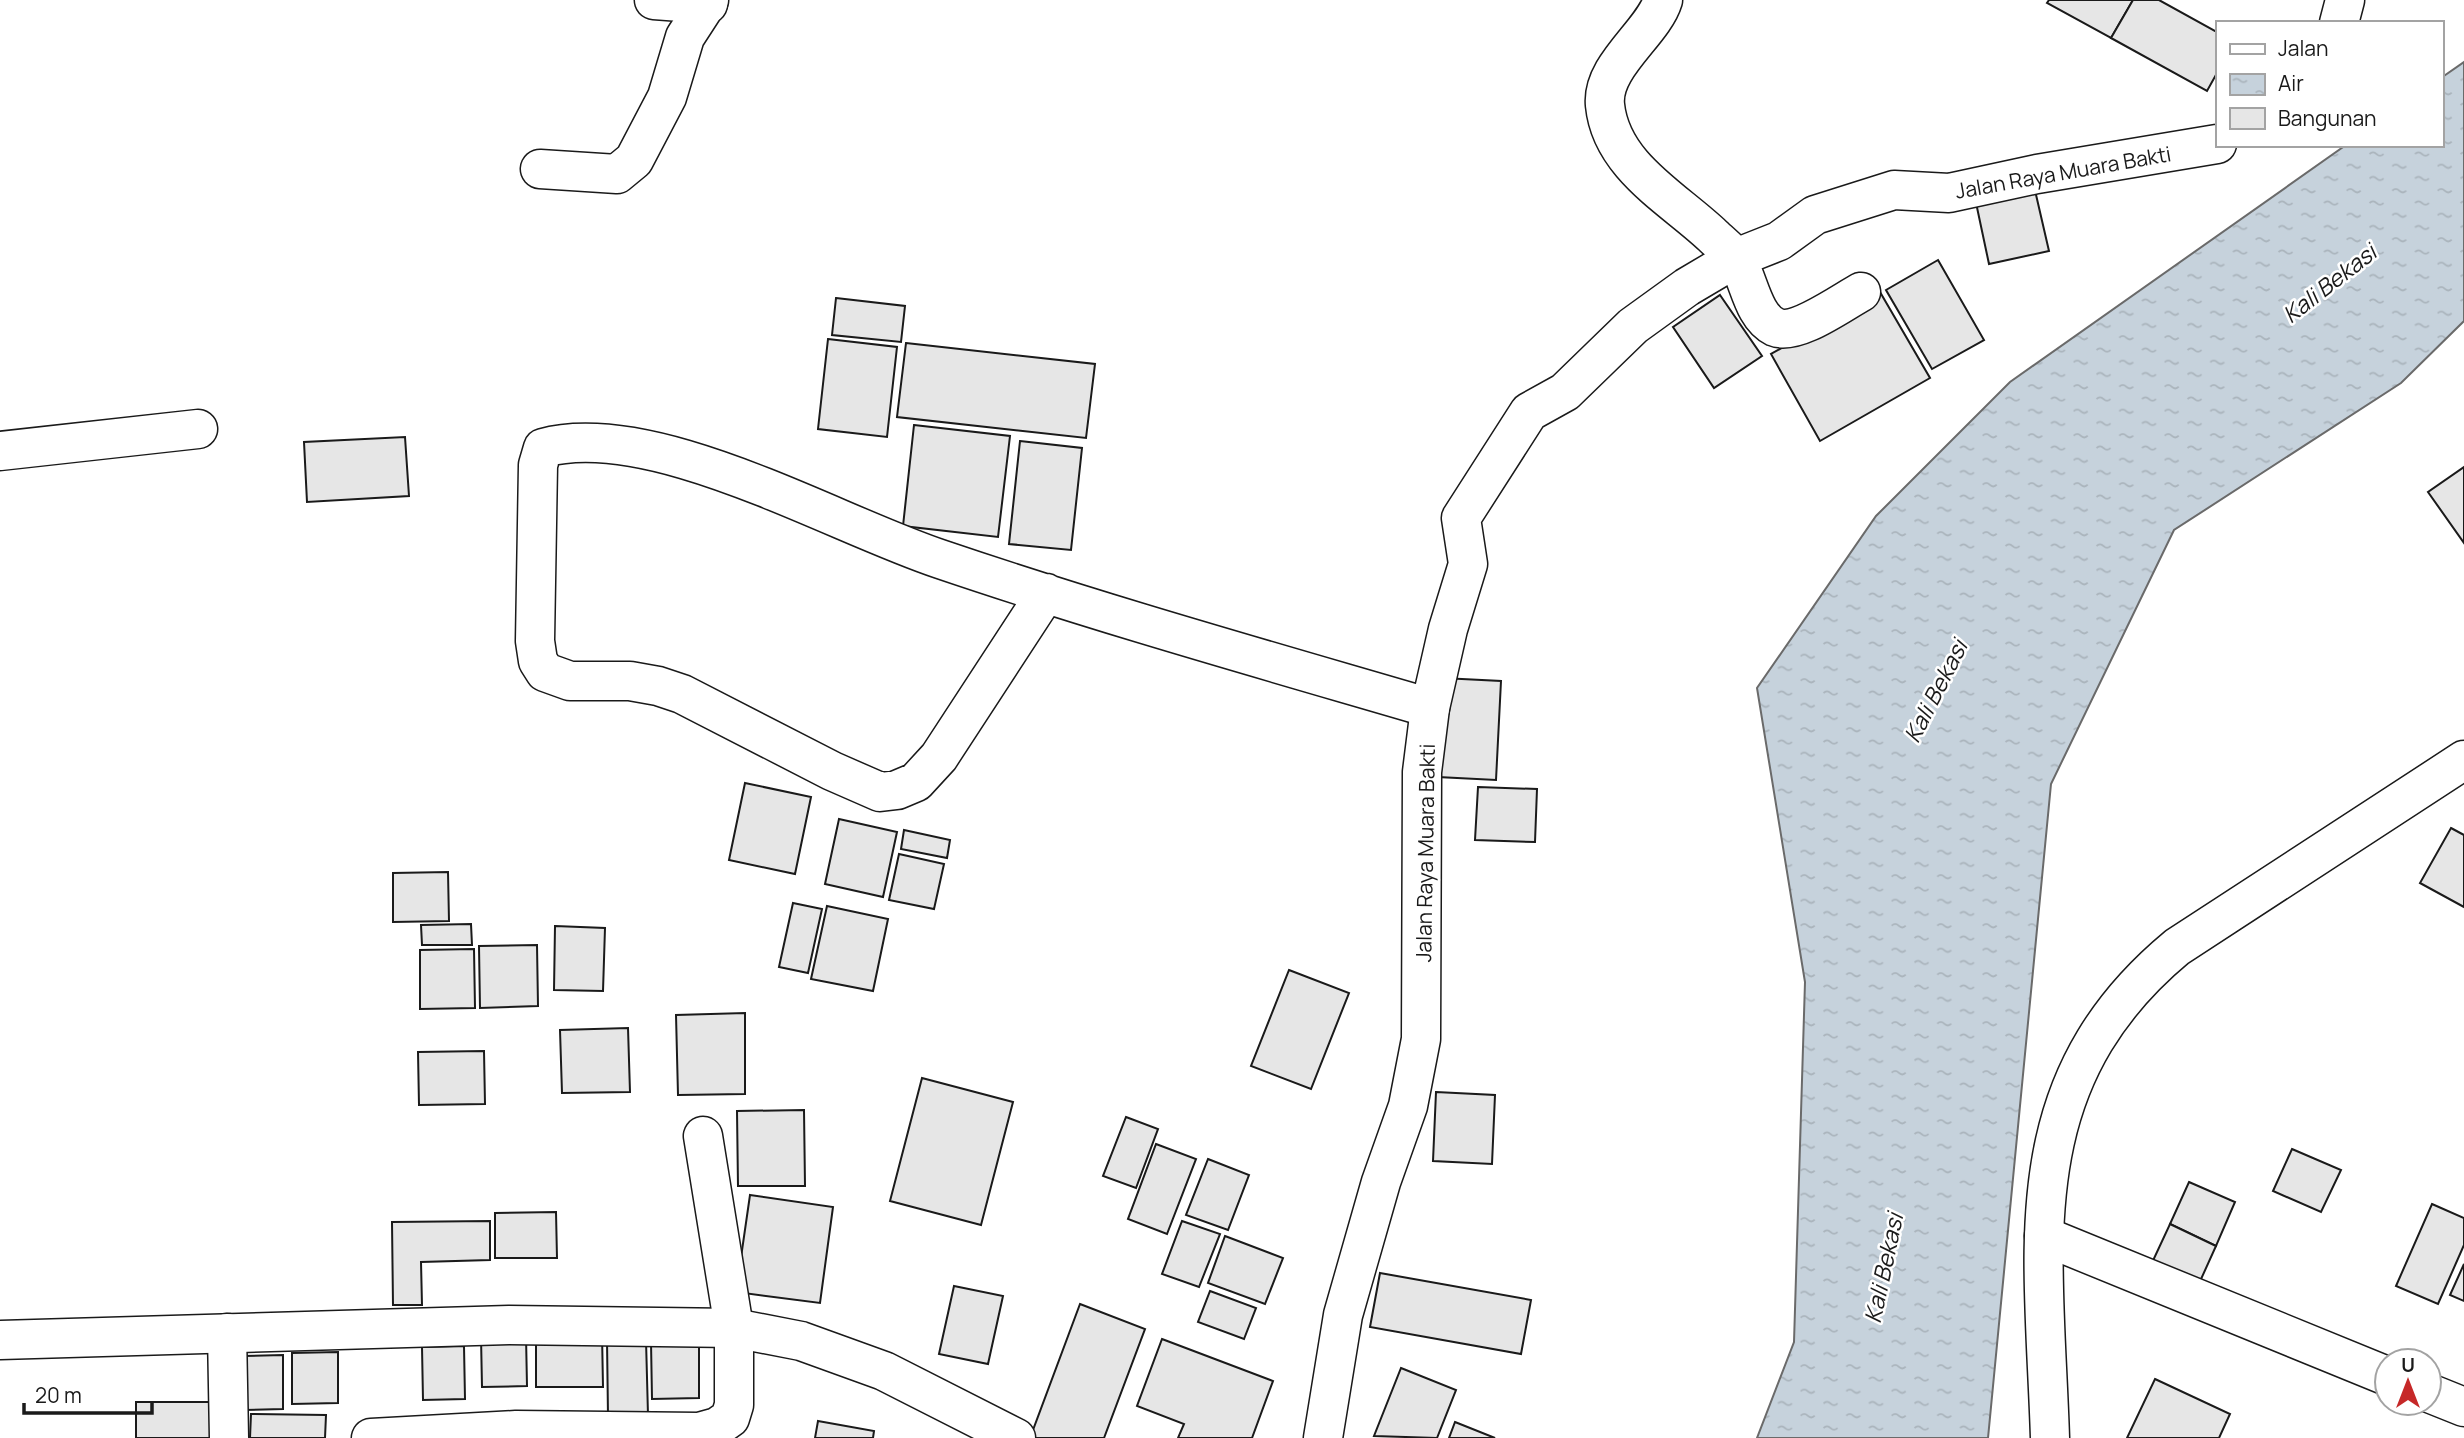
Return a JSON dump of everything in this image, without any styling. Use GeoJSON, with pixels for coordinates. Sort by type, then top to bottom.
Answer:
{"type":"FeatureCollection","features":[{"type":"Feature","properties":{"kind":"street"},"geometry":{"type":"LineString","coordinates":[[654,0],[708,2]]}},
{"type":"Feature","properties":{"kind":"street"},"geometry":{"type":"LineString","coordinates":[[2340,21],[2346,0]]}},
{"type":"Feature","properties":{"kind":"street"},"geometry":{"type":"LineString","coordinates":[[540,169],[617,174],[634,160],[667,97],[685,37],[708,2]]}},
{"type":"Feature","properties":{"kind":"street"},"geometry":{"type":"LineString","coordinates":[[1658,2],[1620,63],[1604,102],[1609,125],[1620,149],[1648,183],[1685,210],[1735,258],[1759,310],[1775,327],[1788,330],[1861,292]]}},
{"type":"Feature","properties":{"kind":"street","name":"Jalan Raya Muara Bakti"},"geometry":{"type":"LineString","coordinates":[[1323,1438],[1343,1315],[1381,1182],[1408,1107],[1421,1039],[1422,772],[1430,708],[1448,629],[1468,564],[1461,518],[1529,412],[1564,392],[1633,326],[1687,287],[1735,258],[1779,241],[1815,215],[1894,190],[1949,193],[2037,174],[2216,144]]}},
{"type":"Feature","properties":{"kind":"street"},"geometry":{"type":"LineString","coordinates":[[0,452],[198,429]]}},
{"type":"Feature","properties":{"kind":"street"},"geometry":{"type":"LineString","coordinates":[[1046,593],[939,757],[916,782],[897,790],[880,792],[832,771],[682,694],[630,681],[570,681],[545,672],[538,661],[535,641],[538,465],[543,448],[564,443],[596,443],[654,453],[780,492],[938,559],[1046,593],[1101,612],[1430,708]]}},
{"type":"Feature","properties":{"kind":"street"},"geometry":{"type":"LineString","coordinates":[[2050,1438],[2044,1236],[2052,1149],[2069,1088],[2085,1053],[2148,971],[2177,947],[2464,760]]}},
{"type":"Feature","properties":{"kind":"street"},"geometry":{"type":"LineString","coordinates":[[370,1438],[516,1430],[678,1433],[717,1427],[730,1418],[734,1405],[734,1328],[703,1136]]}},
{"type":"Feature","properties":{"kind":"street"},"geometry":{"type":"LineString","coordinates":[[2044,1236],[2373,1370]]}},
{"type":"Feature","properties":{"kind":"street"},"geometry":{"type":"LineString","coordinates":[[0,1340],[509,1325],[734,1328],[801,1341],[884,1371],[1016,1438]]}},
{"type":"Feature","properties":{"kind":"street"},"geometry":{"type":"LineString","coordinates":[[227,1333],[229,1438]]}},
{"type":"Feature","properties":{"kind":"street"},"geometry":{"type":"LineString","coordinates":[[2443,1399],[2464,1407]]}},
{"type":"Feature","properties":{"kind":"water","name":"Kali Bekasi"},"geometry":{"type":"Polygon","coordinates":[[[2464,62],[2464,321],[2401,383],[2174,530],[2051,784],[1988,1438],[1757,1438],[1794,1342],[1805,982],[1757,688],[1876,516],[2010,382],[2343,147],[2443,147],[2443,77],[2464,62]]]}},
{"type":"Feature","properties":{"kind":"building"},"geometry":{"type":"Polygon","coordinates":[[[2049,0],[2133,0],[2111,38],[2047,3],[2049,0]]]}},
{"type":"Feature","properties":{"kind":"building"},"geometry":{"type":"Polygon","coordinates":[[[2133,0],[2159,0],[2216,31],[2216,75],[2207,91],[2111,38],[2133,0]]]}},
{"type":"Feature","properties":{"kind":"building"},"geometry":{"type":"Polygon","coordinates":[[[2034,186],[2049,251],[1989,264],[1975,198],[2034,186]]]}},
{"type":"Feature","properties":{"kind":"building"},"geometry":{"type":"Polygon","coordinates":[[[1938,260],[1984,340],[1932,369],[1886,290],[1938,260]]]}},
{"type":"Feature","properties":{"kind":"building"},"geometry":{"type":"Polygon","coordinates":[[[1880,292],[1930,378],[1820,441],[1771,354],[1880,292]]]}},
{"type":"Feature","properties":{"kind":"building"},"geometry":{"type":"Polygon","coordinates":[[[1720,295],[1762,356],[1714,388],[1673,327],[1720,295]]]}},
{"type":"Feature","properties":{"kind":"building"},"geometry":{"type":"Polygon","coordinates":[[[836,298],[905,306],[901,342],[832,335],[836,298]]]}},
{"type":"Feature","properties":{"kind":"building"},"geometry":{"type":"Polygon","coordinates":[[[828,339],[897,347],[887,437],[818,429],[828,339]]]}},
{"type":"Feature","properties":{"kind":"building"},"geometry":{"type":"Polygon","coordinates":[[[906,343],[1095,364],[1086,438],[897,417],[906,343]]]}},
{"type":"Feature","properties":{"kind":"building"},"geometry":{"type":"Polygon","coordinates":[[[914,425],[1010,436],[998,537],[903,526],[914,425]]]}},
{"type":"Feature","properties":{"kind":"building"},"geometry":{"type":"Polygon","coordinates":[[[405,437],[409,496],[307,502],[304,442],[405,437]]]}},
{"type":"Feature","properties":{"kind":"building"},"geometry":{"type":"Polygon","coordinates":[[[1020,441],[1082,448],[1071,550],[1009,544],[1020,441]]]}},
{"type":"Feature","properties":{"kind":"building"},"geometry":{"type":"Polygon","coordinates":[[[2464,467],[2464,543],[2428,492],[2464,467]]]}},
{"type":"Feature","properties":{"kind":"building"},"geometry":{"type":"Polygon","coordinates":[[[1442,678],[1501,681],[1496,780],[1438,777],[1442,678]]]}},
{"type":"Feature","properties":{"kind":"building"},"geometry":{"type":"Polygon","coordinates":[[[745,783],[811,797],[795,874],[729,860],[745,783]]]}},
{"type":"Feature","properties":{"kind":"building"},"geometry":{"type":"Polygon","coordinates":[[[1478,787],[1537,789],[1535,842],[1475,840],[1478,787]]]}},
{"type":"Feature","properties":{"kind":"building"},"geometry":{"type":"Polygon","coordinates":[[[839,819],[897,832],[883,897],[825,884],[839,819]]]}},
{"type":"Feature","properties":{"kind":"building"},"geometry":{"type":"Polygon","coordinates":[[[2451,828],[2464,835],[2464,907],[2420,883],[2451,828]]]}},
{"type":"Feature","properties":{"kind":"building"},"geometry":{"type":"Polygon","coordinates":[[[904,830],[950,840],[947,858],[901,849],[904,830]]]}},
{"type":"Feature","properties":{"kind":"building"},"geometry":{"type":"Polygon","coordinates":[[[899,854],[944,864],[934,909],[889,900],[899,854]]]}},
{"type":"Feature","properties":{"kind":"building"},"geometry":{"type":"Polygon","coordinates":[[[448,872],[449,921],[393,922],[393,873],[448,872]]]}},
{"type":"Feature","properties":{"kind":"building"},"geometry":{"type":"Polygon","coordinates":[[[793,903],[822,909],[808,973],[779,967],[793,903]]]}},
{"type":"Feature","properties":{"kind":"building"},"geometry":{"type":"Polygon","coordinates":[[[827,906],[888,919],[873,991],[811,979],[827,906]]]}},
{"type":"Feature","properties":{"kind":"building"},"geometry":{"type":"Polygon","coordinates":[[[471,924],[472,945],[422,945],[421,925],[471,924]]]}},
{"type":"Feature","properties":{"kind":"building"},"geometry":{"type":"Polygon","coordinates":[[[555,926],[605,928],[603,991],[554,990],[555,926]]]}},
{"type":"Feature","properties":{"kind":"building"},"geometry":{"type":"Polygon","coordinates":[[[537,945],[538,1006],[480,1008],[479,946],[537,945]]]}},
{"type":"Feature","properties":{"kind":"building"},"geometry":{"type":"Polygon","coordinates":[[[474,949],[475,1008],[420,1009],[420,950],[474,949]]]}},
{"type":"Feature","properties":{"kind":"building"},"geometry":{"type":"Polygon","coordinates":[[[1289,970],[1349,993],[1311,1089],[1251,1066],[1289,970]]]}},
{"type":"Feature","properties":{"kind":"building"},"geometry":{"type":"Polygon","coordinates":[[[745,1013],[745,1094],[678,1095],[676,1015],[745,1013]]]}},
{"type":"Feature","properties":{"kind":"building"},"geometry":{"type":"Polygon","coordinates":[[[628,1028],[630,1092],[562,1093],[560,1030],[628,1028]]]}},
{"type":"Feature","properties":{"kind":"building"},"geometry":{"type":"Polygon","coordinates":[[[484,1051],[485,1104],[419,1105],[418,1052],[484,1051]]]}},
{"type":"Feature","properties":{"kind":"building"},"geometry":{"type":"Polygon","coordinates":[[[922,1078],[1013,1102],[981,1225],[890,1201],[922,1078]]]}},
{"type":"Feature","properties":{"kind":"building"},"geometry":{"type":"Polygon","coordinates":[[[1436,1092],[1495,1095],[1492,1164],[1433,1161],[1436,1092]]]}},
{"type":"Feature","properties":{"kind":"building"},"geometry":{"type":"Polygon","coordinates":[[[804,1110],[805,1186],[738,1186],[737,1111],[804,1110]]]}},
{"type":"Feature","properties":{"kind":"building"},"geometry":{"type":"Polygon","coordinates":[[[1126,1117],[1158,1129],[1136,1188],[1103,1176],[1126,1117]]]}},
{"type":"Feature","properties":{"kind":"building"},"geometry":{"type":"Polygon","coordinates":[[[1156,1144],[1196,1159],[1167,1234],[1128,1219],[1156,1144]]]}},
{"type":"Feature","properties":{"kind":"building"},"geometry":{"type":"Polygon","coordinates":[[[2292,1149],[2341,1170],[2321,1212],[2273,1191],[2292,1149]]]}},
{"type":"Feature","properties":{"kind":"building"},"geometry":{"type":"Polygon","coordinates":[[[1208,1159],[1249,1175],[1228,1230],[1186,1215],[1208,1159]]]}},
{"type":"Feature","properties":{"kind":"building"},"geometry":{"type":"Polygon","coordinates":[[[2189,1182],[2235,1202],[2216,1246],[2170,1224],[2189,1182]]]}},
{"type":"Feature","properties":{"kind":"building"},"geometry":{"type":"Polygon","coordinates":[[[750,1195],[833,1207],[820,1303],[736,1292],[750,1195]]]}},
{"type":"Feature","properties":{"kind":"building"},"geometry":{"type":"Polygon","coordinates":[[[2432,1204],[2464,1218],[2464,1245],[2438,1304],[2396,1286],[2432,1204]]]}},
{"type":"Feature","properties":{"kind":"building"},"geometry":{"type":"Polygon","coordinates":[[[556,1212],[557,1258],[495,1258],[495,1213],[556,1212]]]}},
{"type":"Feature","properties":{"kind":"building"},"geometry":{"type":"Polygon","coordinates":[[[490,1221],[490,1260],[421,1262],[422,1305],[393,1305],[392,1222],[490,1221]]]}},
{"type":"Feature","properties":{"kind":"building"},"geometry":{"type":"Polygon","coordinates":[[[1182,1221],[1220,1234],[1199,1287],[1162,1274],[1182,1221]]]}},
{"type":"Feature","properties":{"kind":"building"},"geometry":{"type":"Polygon","coordinates":[[[2170,1224],[2216,1246],[2197,1288],[2150,1267],[2170,1224]]]}},
{"type":"Feature","properties":{"kind":"building"},"geometry":{"type":"Polygon","coordinates":[[[1225,1236],[1283,1258],[1265,1304],[1208,1283],[1225,1236]]]}},
{"type":"Feature","properties":{"kind":"building"},"geometry":{"type":"Polygon","coordinates":[[[2464,1264],[2464,1301],[2450,1295],[2464,1264]]]}},
{"type":"Feature","properties":{"kind":"building"},"geometry":{"type":"Polygon","coordinates":[[[1380,1273],[1531,1300],[1521,1354],[1370,1327],[1380,1273]]]}},
{"type":"Feature","properties":{"kind":"building"},"geometry":{"type":"Polygon","coordinates":[[[954,1286],[1003,1296],[988,1364],[939,1354],[954,1286]]]}},
{"type":"Feature","properties":{"kind":"building"},"geometry":{"type":"Polygon","coordinates":[[[1210,1291],[1256,1308],[1244,1339],[1198,1322],[1210,1291]]]}},
{"type":"Feature","properties":{"kind":"building"},"geometry":{"type":"Polygon","coordinates":[[[1080,1304],[1145,1329],[1104,1438],[1030,1438],[1080,1304]]]}},
{"type":"Feature","properties":{"kind":"building"},"geometry":{"type":"Polygon","coordinates":[[[602,1333],[603,1387],[536,1387],[536,1335],[602,1333]]]}},
{"type":"Feature","properties":{"kind":"building"},"geometry":{"type":"Polygon","coordinates":[[[526,1336],[527,1386],[482,1387],[481,1337],[526,1336]]]}},
{"type":"Feature","properties":{"kind":"building"},"geometry":{"type":"Polygon","coordinates":[[[1162,1339],[1273,1381],[1252,1438],[1178,1438],[1184,1424],[1137,1406],[1162,1339]]]}},
{"type":"Feature","properties":{"kind":"building"},"geometry":{"type":"Polygon","coordinates":[[[607,1340],[646,1340],[648,1415],[608,1416],[607,1340]]]}},
{"type":"Feature","properties":{"kind":"building"},"geometry":{"type":"Polygon","coordinates":[[[699,1341],[699,1398],[652,1399],[651,1342],[699,1341]]]}},
{"type":"Feature","properties":{"kind":"building"},"geometry":{"type":"Polygon","coordinates":[[[464,1346],[465,1399],[423,1400],[422,1347],[464,1346]]]}},
{"type":"Feature","properties":{"kind":"building"},"geometry":{"type":"Polygon","coordinates":[[[338,1352],[338,1403],[292,1404],[292,1353],[338,1352]]]}},
{"type":"Feature","properties":{"kind":"building"},"geometry":{"type":"Polygon","coordinates":[[[283,1355],[283,1409],[244,1410],[243,1356],[283,1355]]]}},
{"type":"Feature","properties":{"kind":"building"},"geometry":{"type":"Polygon","coordinates":[[[1401,1368],[1456,1390],[1437,1438],[1374,1436],[1401,1368]]]}},
{"type":"Feature","properties":{"kind":"building"},"geometry":{"type":"Polygon","coordinates":[[[2155,1379],[2230,1414],[2219,1438],[2127,1438],[2155,1379]]]}},
{"type":"Feature","properties":{"kind":"building"},"geometry":{"type":"Polygon","coordinates":[[[136,1402],[213,1402],[213,1438],[136,1438],[136,1402]]]}},
{"type":"Feature","properties":{"kind":"building"},"geometry":{"type":"Polygon","coordinates":[[[251,1414],[326,1415],[325,1438],[250,1438],[251,1414]]]}},
{"type":"Feature","properties":{"kind":"building"},"geometry":{"type":"Polygon","coordinates":[[[818,1421],[874,1431],[873,1438],[815,1438],[818,1421]]]}},
{"type":"Feature","properties":{"kind":"building"},"geometry":{"type":"Polygon","coordinates":[[[1455,1422],[1495,1438],[1449,1438],[1455,1422]]]}}]}
